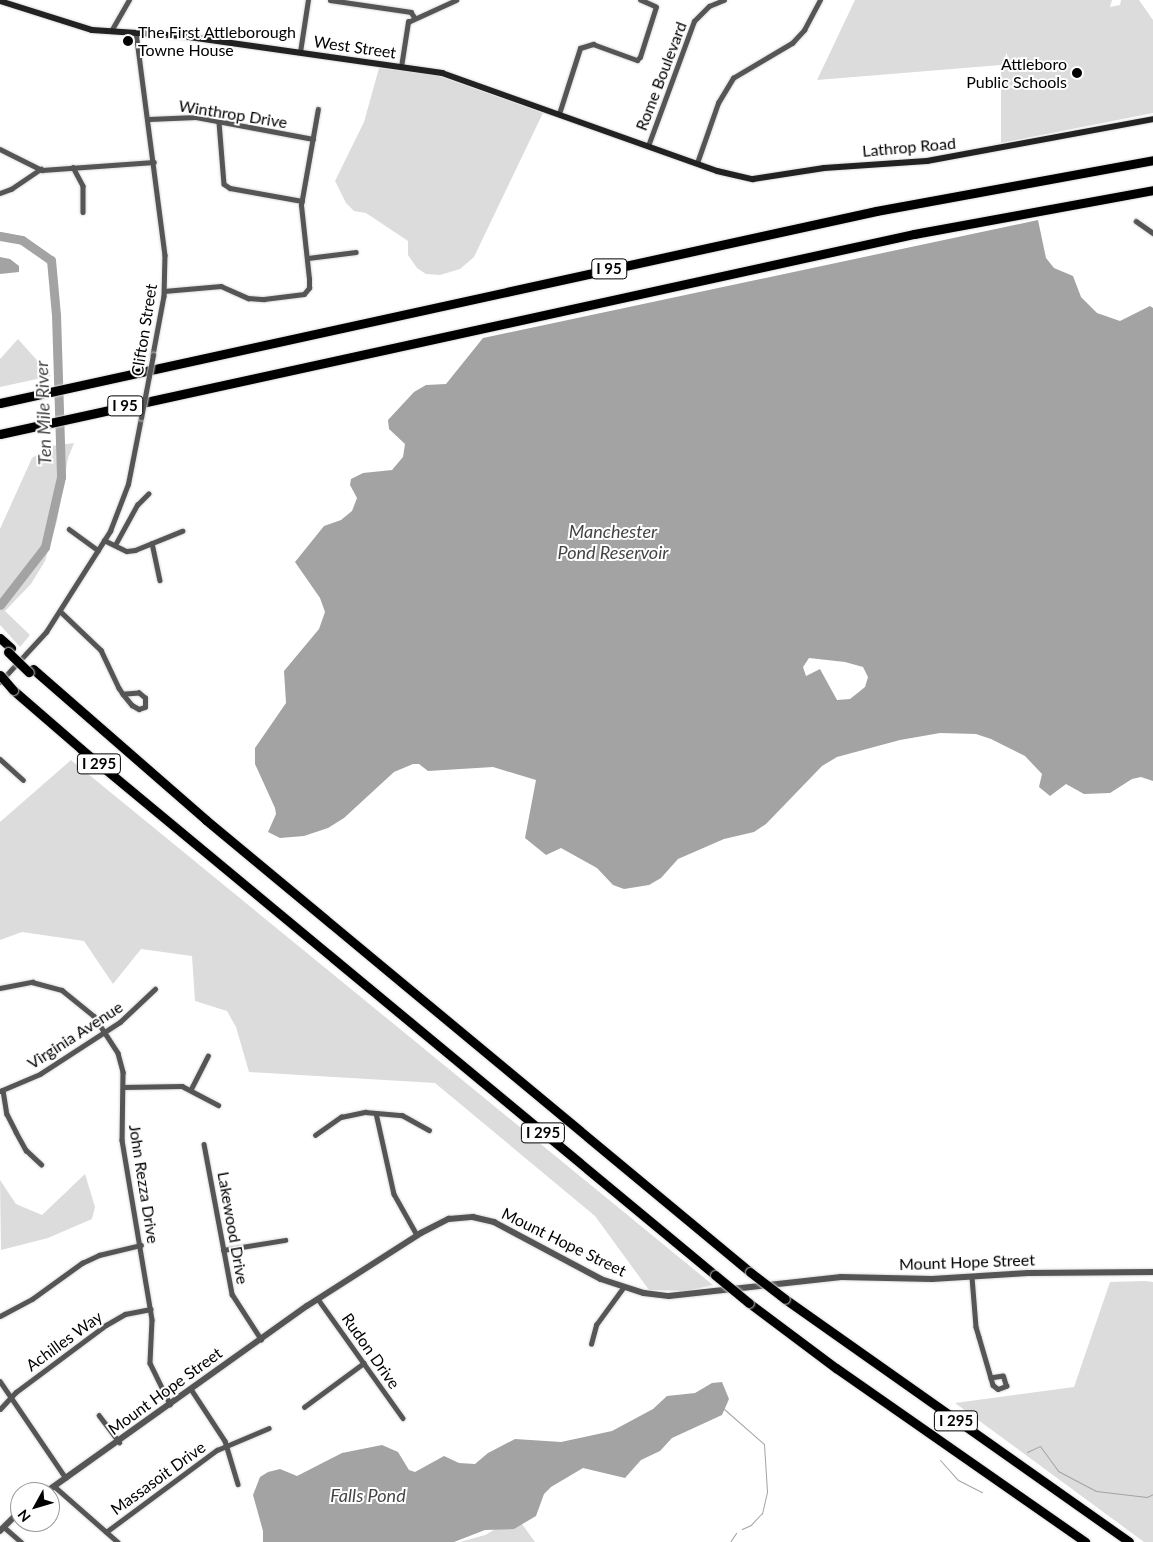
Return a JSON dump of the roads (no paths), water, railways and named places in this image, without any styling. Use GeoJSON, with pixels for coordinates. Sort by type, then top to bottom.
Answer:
{"type":"FeatureCollection","features":[{"type":"Feature","properties":{"kind":"highway","name":"I 95"},"geometry":{"type":"LineString","coordinates":[[0,403],[892,208],[1153,160]]}},
{"type":"Feature","properties":{"kind":"highway","name":"I 95"},"geometry":{"type":"LineString","coordinates":[[0,435],[51,422],[914,234],[1153,190]]}},
{"type":"Feature","properties":{"kind":"highway"},"geometry":{"type":"LineString","coordinates":[[0,638],[9,650]]}},
{"type":"Feature","properties":{"kind":"highway"},"geometry":{"type":"LineString","coordinates":[[0,645],[9,650]]}},
{"type":"Feature","properties":{"kind":"highway","name":"I 295"},"geometry":{"type":"LineString","coordinates":[[9,650],[206,820],[750,1272],[785,1299],[1129,1542]]}},
{"type":"Feature","properties":{"kind":"highway","name":"I 295"},"geometry":{"type":"LineString","coordinates":[[0,679],[749,1303],[822,1358],[1085,1542]]}},
{"type":"Feature","properties":{"kind":"main road","name":"West Street"},"geometry":{"type":"LineString","coordinates":[[0,1],[76,28],[111,32],[136,32],[300,52],[442,73],[697,164]]}},
{"type":"Feature","properties":{"kind":"main road","name":"Lathrop Road"},"geometry":{"type":"LineString","coordinates":[[697,164],[735,176],[767,178],[824,168],[927,162],[1153,119]]}},
{"type":"Feature","properties":{"kind":"street"},"geometry":{"type":"LineString","coordinates":[[111,32],[129,0]]}},
{"type":"Feature","properties":{"kind":"street"},"geometry":{"type":"LineString","coordinates":[[300,52],[308,0]]}},
{"type":"Feature","properties":{"kind":"street"},"geometry":{"type":"LineString","coordinates":[[330,0],[412,12],[415,18]]}},
{"type":"Feature","properties":{"kind":"street"},"geometry":{"type":"LineString","coordinates":[[401,67],[408,22],[456,0]]}},
{"type":"Feature","properties":{"kind":"street"},"geometry":{"type":"LineString","coordinates":[[559,114],[580,48],[593,44],[629,58],[640,57],[656,7],[640,0]]}},
{"type":"Feature","properties":{"kind":"street","name":"Rome Boulevard"},"geometry":{"type":"LineString","coordinates":[[648,146],[694,21],[709,6],[724,0]]}},
{"type":"Feature","properties":{"kind":"street"},"geometry":{"type":"LineString","coordinates":[[697,164],[718,103],[729,83],[741,72],[792,43],[804,30],[820,0]]}},
{"type":"Feature","properties":{"kind":"street","name":"Clifton Street"},"geometry":{"type":"LineString","coordinates":[[0,679],[46,632],[60,611],[104,540],[128,484],[164,290],[164,249],[149,120],[136,32]]}},
{"type":"Feature","properties":{"kind":"street"},"geometry":{"type":"LineString","coordinates":[[164,290],[220,286],[248,298],[264,299],[305,293],[309,288],[302,201],[318,109]]}},
{"type":"Feature","properties":{"kind":"street","name":"Winthrop Drive"},"geometry":{"type":"LineString","coordinates":[[149,120],[176,116],[313,139]]}},
{"type":"Feature","properties":{"kind":"street"},"geometry":{"type":"LineString","coordinates":[[218,122],[224,184],[230,188],[302,201]]}},
{"type":"Feature","properties":{"kind":"street"},"geometry":{"type":"LineString","coordinates":[[0,149],[41,169],[154,162]]}},
{"type":"Feature","properties":{"kind":"street"},"geometry":{"type":"LineString","coordinates":[[73,167],[83,186],[83,212]]}},
{"type":"Feature","properties":{"kind":"street"},"geometry":{"type":"LineString","coordinates":[[0,192],[11,190],[41,169]]}},
{"type":"Feature","properties":{"kind":"street"},"geometry":{"type":"LineString","coordinates":[[1136,221],[1153,233]]}},
{"type":"Feature","properties":{"kind":"street"},"geometry":{"type":"LineString","coordinates":[[308,258],[356,252]]}},
{"type":"Feature","properties":{"kind":"street"},"geometry":{"type":"LineString","coordinates":[[116,545],[137,505],[148,494]]}},
{"type":"Feature","properties":{"kind":"street"},"geometry":{"type":"LineString","coordinates":[[69,529],[98,550]]}},
{"type":"Feature","properties":{"kind":"street"},"geometry":{"type":"LineString","coordinates":[[104,540],[135,550],[182,531]]}},
{"type":"Feature","properties":{"kind":"street"},"geometry":{"type":"LineString","coordinates":[[152,543],[160,580]]}},
{"type":"Feature","properties":{"kind":"street"},"geometry":{"type":"LineString","coordinates":[[60,611],[101,650],[123,694],[135,708],[145,707],[145,698],[138,692],[123,694]]}},
{"type":"Feature","properties":{"kind":"street"},"geometry":{"type":"LineString","coordinates":[[0,759],[23,780]]}},
{"type":"Feature","properties":{"kind":"street","name":"John Rezza Drive"},"geometry":{"type":"LineString","coordinates":[[0,988],[32,982],[62,990],[88,1009],[105,1031],[118,1053],[123,1087],[122,1140],[151,1309],[150,1363],[170,1404]]}},
{"type":"Feature","properties":{"kind":"street","name":"Virginia Avenue"},"geometry":{"type":"LineString","coordinates":[[2,1091],[40,1074],[131,1014],[155,988]]}},
{"type":"Feature","properties":{"kind":"street"},"geometry":{"type":"LineString","coordinates":[[191,1089],[208,1056]]}},
{"type":"Feature","properties":{"kind":"street"},"geometry":{"type":"LineString","coordinates":[[123,1087],[171,1084],[191,1089],[218,1105]]}},
{"type":"Feature","properties":{"kind":"street"},"geometry":{"type":"LineString","coordinates":[[2,1091],[7,1114],[26,1150],[41,1164]]}},
{"type":"Feature","properties":{"kind":"street"},"geometry":{"type":"LineString","coordinates":[[315,1135],[340,1117],[376,1113],[402,1115],[429,1130]]}},
{"type":"Feature","properties":{"kind":"street"},"geometry":{"type":"LineString","coordinates":[[376,1113],[394,1194],[417,1235]]}},
{"type":"Feature","properties":{"kind":"street","name":"Lakewood Drive"},"geometry":{"type":"LineString","coordinates":[[204,1144],[232,1294],[260,1339]]}},
{"type":"Feature","properties":{"kind":"street","name":"Mount Hope Street"},"geometry":{"type":"LineString","coordinates":[[60,1482],[119,1442],[318,1299],[417,1235],[449,1219],[473,1217],[494,1222],[623,1288],[669,1296],[841,1277],[972,1277],[1028,1273],[1153,1272]]}},
{"type":"Feature","properties":{"kind":"street"},"geometry":{"type":"LineString","coordinates":[[223,1250],[285,1240]]}},
{"type":"Feature","properties":{"kind":"street"},"geometry":{"type":"LineString","coordinates":[[0,1316],[32,1300],[82,1263],[100,1255],[141,1245]]}},
{"type":"Feature","properties":{"kind":"street"},"geometry":{"type":"LineString","coordinates":[[972,1277],[975,1322],[991,1378]]}},
{"type":"Feature","properties":{"kind":"street"},"geometry":{"type":"LineString","coordinates":[[591,1344],[596,1325],[623,1288]]}},
{"type":"Feature","properties":{"kind":"street","name":"Rudon Drive"},"geometry":{"type":"LineString","coordinates":[[318,1299],[403,1418]]}},
{"type":"Feature","properties":{"kind":"street","name":"Achilles Way"},"geometry":{"type":"LineString","coordinates":[[0,1409],[11,1398],[117,1318],[151,1309]]}},
{"type":"Feature","properties":{"kind":"street"},"geometry":{"type":"LineString","coordinates":[[304,1407],[364,1363]]}},
{"type":"Feature","properties":{"kind":"street"},"geometry":{"type":"LineString","coordinates":[[0,1381],[66,1478]]}},
{"type":"Feature","properties":{"kind":"street"},"geometry":{"type":"LineString","coordinates":[[191,1389],[226,1445],[238,1484]]}},
{"type":"Feature","properties":{"kind":"street"},"geometry":{"type":"LineString","coordinates":[[99,1415],[119,1442]]}},
{"type":"Feature","properties":{"kind":"street","name":"Massasoit Drive"},"geometry":{"type":"LineString","coordinates":[[106,1532],[226,1445],[269,1428]]}},
{"type":"Feature","properties":{"kind":"street"},"geometry":{"type":"LineString","coordinates":[[60,1491],[118,1542]]}},
{"type":"Feature","properties":{"kind":"street"},"geometry":{"type":"LineString","coordinates":[[2,1529],[21,1542]]}},
{"type":"Feature","properties":{"kind":"water","name":"Manchester Pond Reservoir"},"geometry":{"type":"Polygon","coordinates":[[[1038,220],[1046,258],[1054,268],[1073,276],[1081,297],[1097,313],[1120,321],[1150,306],[1153,308],[1153,781],[1141,777],[1132,779],[1110,793],[1084,794],[1066,784],[1050,796],[1039,787],[1042,774],[1025,756],[991,739],[976,734],[940,733],[900,740],[837,757],[822,766],[766,824],[754,832],[724,839],[678,859],[661,878],[649,885],[624,889],[613,885],[597,868],[561,848],[546,855],[525,838],[536,780],[493,767],[428,771],[419,764],[413,764],[394,772],[344,818],[328,828],[304,836],[280,838],[268,832],[276,814],[255,764],[255,748],[286,703],[284,671],[319,629],[325,612],[320,598],[295,562],[324,526],[341,520],[352,511],[357,498],[350,485],[351,479],[363,473],[392,470],[403,457],[405,444],[389,429],[388,420],[414,392],[426,385],[446,384],[483,338],[1038,220]],[[809,658],[803,667],[806,676],[820,669],[837,700],[850,699],[865,687],[868,677],[863,667],[845,662],[809,658]]]}},
{"type":"Feature","properties":{"kind":"water"},"geometry":{"type":"Polygon","coordinates":[[[0,257],[10,259],[19,266],[19,272],[0,274],[0,257]]]}},
{"type":"Feature","properties":{"kind":"water","name":"Falls Pond"},"geometry":{"type":"Polygon","coordinates":[[[722,1382],[729,1399],[722,1415],[672,1438],[660,1451],[641,1460],[625,1478],[583,1468],[551,1487],[544,1494],[536,1516],[514,1529],[485,1530],[454,1542],[263,1542],[263,1531],[253,1495],[260,1477],[268,1472],[280,1469],[297,1476],[342,1453],[382,1445],[398,1452],[409,1470],[415,1472],[444,1456],[459,1463],[475,1464],[488,1453],[515,1439],[561,1442],[612,1431],[653,1409],[667,1396],[695,1393],[712,1383],[722,1382]]]}},
{"type":"Feature","properties":{"kind":"waterway","name":"Ten Mile River"},"geometry":{"type":"LineString","coordinates":[[0,236],[22,240],[51,260],[56,315],[61,477],[45,547],[0,605]]}},
{"type":"Feature","properties":{"kind":"waterway"},"geometry":{"type":"LineString","coordinates":[[724,1409],[764,1444],[767,1492],[762,1513],[751,1525],[742,1529]]}},
{"type":"Feature","properties":{"kind":"waterway"},"geometry":{"type":"LineString","coordinates":[[1027,1452],[1040,1446],[1058,1471],[1096,1491],[1147,1497],[1153,1494]]}},
{"type":"Feature","properties":{"kind":"waterway"},"geometry":{"type":"LineString","coordinates":[[940,1460],[958,1480],[982,1492]]}},
{"type":"Feature","properties":{"kind":"waterway"},"geometry":{"type":"LineString","coordinates":[[730,1542],[736,1533]]}},
{"type":"Feature","properties":{"kind":"place","name":"The First Attleborough Towne House"},"geometry":{"type":"Point","coordinates":[128,41]}},
{"type":"Feature","properties":{"kind":"place","name":"Attleboro Public Schools"},"geometry":{"type":"Point","coordinates":[1077,73]}}]}
